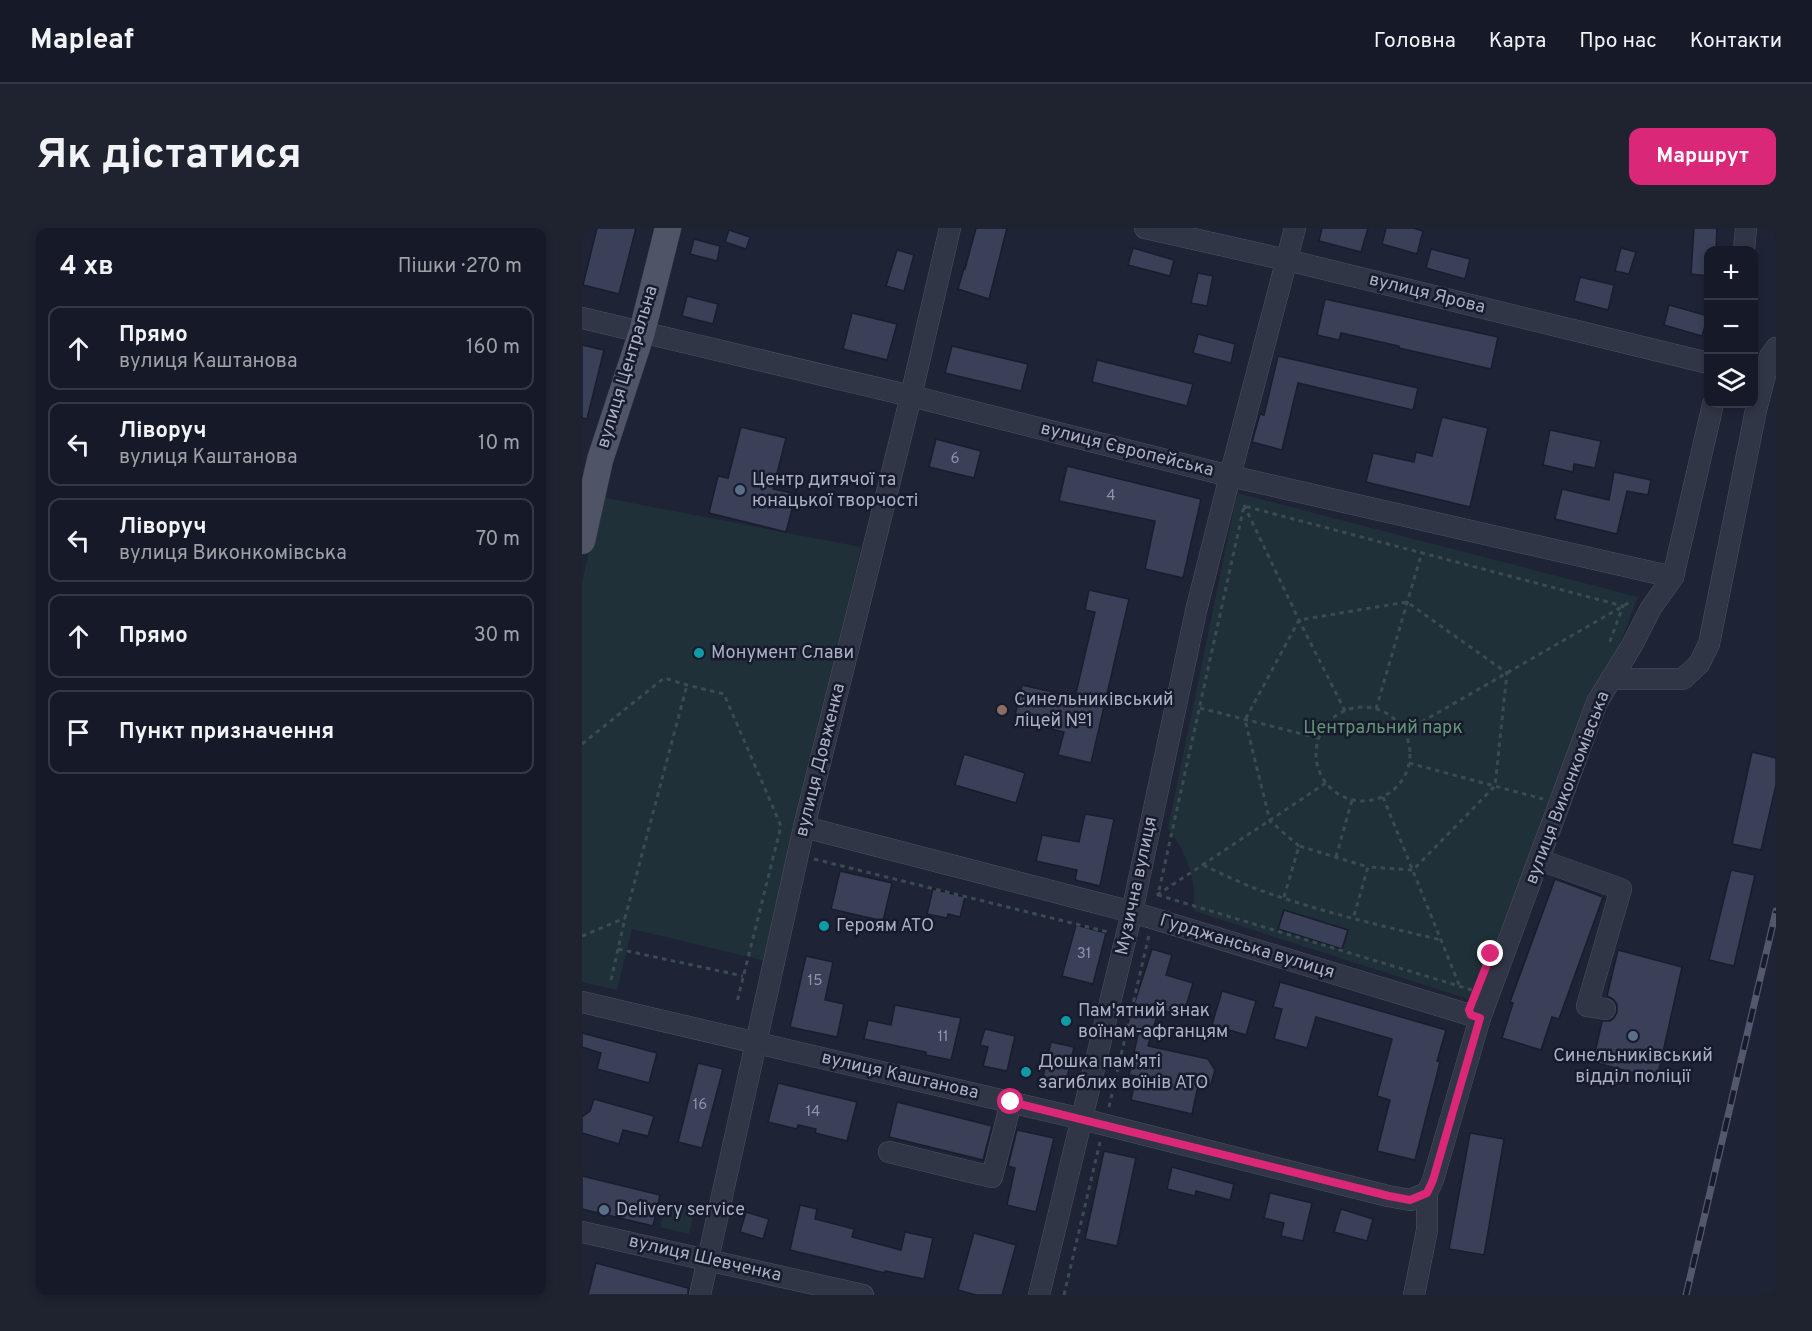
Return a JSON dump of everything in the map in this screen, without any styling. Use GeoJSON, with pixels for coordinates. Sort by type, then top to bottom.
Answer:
{"type":"FeatureCollection","features":[{"type":"Feature","properties":{"kind":"main road","name":"вулиця Центральна"},"geometry":{"type":"LineString","coordinates":[[582,541],[600,460],[642,332],[668,228]]}},
{"type":"Feature","properties":{"kind":"street","name":"вулиця Довженка"},"geometry":{"type":"LineString","coordinates":[[700,1295],[804,827],[911,396],[950,228]]}},
{"type":"Feature","properties":{"kind":"street","name":"вулиця Ярова"},"geometry":{"type":"LineString","coordinates":[[1144,228],[1287,260],[1704,362]]}},
{"type":"Feature","properties":{"kind":"street","name":"Музична вулиця"},"geometry":{"type":"LineString","coordinates":[[1039,1295],[1132,912],[1196,611],[1295,228]]}},
{"type":"Feature","properties":{"kind":"street"},"geometry":{"type":"LineString","coordinates":[[1744,246],[1746,228]]}},
{"type":"Feature","properties":{"kind":"street","name":"вулиця Європейська"},"geometry":{"type":"LineString","coordinates":[[582,318],[911,396],[1230,476],[1673,577]]}},
{"type":"Feature","properties":{"kind":"street"},"geometry":{"type":"LineString","coordinates":[[1611,679],[1683,679],[1699,664],[1709,644],[1756,410],[1770,356],[1776,348]]}},
{"type":"Feature","properties":{"kind":"street","name":"вулиця Виконкомівська"},"geometry":{"type":"LineString","coordinates":[[1414,1295],[1427,1230],[1430,1186],[1473,1014],[1540,860],[1597,702],[1652,608],[1673,577],[1712,408]]}},
{"type":"Feature","properties":{"kind":"street","name":"Гурджанська вулиця"},"geometry":{"type":"LineString","coordinates":[[804,827],[1132,912],[1473,1014]]}},
{"type":"Feature","properties":{"kind":"street"},"geometry":{"type":"LineString","coordinates":[[1540,860],[1621,889],[1587,1006],[1605,1009]]}},
{"type":"Feature","properties":{"kind":"street","name":"вулиця Каштанова"},"geometry":{"type":"LineString","coordinates":[[582,1002],[1082,1119],[1389,1196],[1410,1200],[1430,1186]]}},
{"type":"Feature","properties":{"kind":"street"},"geometry":{"type":"LineString","coordinates":[[889,1152],[992,1177],[1011,1102]]}},
{"type":"Feature","properties":{"kind":"street","name":"вулиця Шевченка"},"geometry":{"type":"LineString","coordinates":[[582,1232],[863,1295]]}},
{"type":"Feature","properties":{"kind":"path"},"geometry":{"type":"LineString","coordinates":[[1230,476],[1345,711]]}},
{"type":"Feature","properties":{"kind":"path"},"geometry":{"type":"LineString","coordinates":[[1244,506],[1623,606]]}},
{"type":"Feature","properties":{"kind":"path"},"geometry":{"type":"LineString","coordinates":[[1064,1295],[1153,919],[1244,506]]}},
{"type":"Feature","properties":{"kind":"path"},"geometry":{"type":"LineString","coordinates":[[1376,709],[1422,552]]}},
{"type":"Feature","properties":{"kind":"path"},"geometry":{"type":"LineString","coordinates":[[1406,731],[1638,597]]}},
{"type":"Feature","properties":{"kind":"path"},"geometry":{"type":"LineString","coordinates":[[1299,620],[1407,602],[1507,673]]}},
{"type":"Feature","properties":{"kind":"path"},"geometry":{"type":"LineString","coordinates":[[1607,649],[1623,606]]}},
{"type":"Feature","properties":{"kind":"path"},"geometry":{"type":"LineString","coordinates":[[1299,620],[1245,720],[1270,821],[1299,846],[1368,867],[1413,870],[1495,786],[1507,673]]}},
{"type":"Feature","properties":{"kind":"path"},"geometry":{"type":"LineString","coordinates":[[582,744],[664,678],[687,686],[724,694],[781,826],[737,1002]]}},
{"type":"Feature","properties":{"kind":"path"},"geometry":{"type":"LineString","coordinates":[[611,980],[625,918],[687,686]]}},
{"type":"Feature","properties":{"kind":"path"},"geometry":{"type":"LineString","coordinates":[[1366,707],[1376,709],[1394,718],[1406,731],[1409,763],[1396,787],[1383,797],[1368,801],[1352,800],[1337,794],[1318,770],[1315,754],[1318,738],[1326,724],[1337,714],[1345,711],[1351,708],[1366,707]]}},
{"type":"Feature","properties":{"kind":"path"},"geometry":{"type":"LineString","coordinates":[[1200,708],[1318,738]]}},
{"type":"Feature","properties":{"kind":"path"},"geometry":{"type":"LineString","coordinates":[[1409,763],[1549,801]]}},
{"type":"Feature","properties":{"kind":"path"},"geometry":{"type":"LineString","coordinates":[[1158,895],[1326,783]]}},
{"type":"Feature","properties":{"kind":"path"},"geometry":{"type":"LineString","coordinates":[[1383,797],[1473,1014]]}},
{"type":"Feature","properties":{"kind":"path"},"geometry":{"type":"LineString","coordinates":[[1336,857],[1352,800]]}},
{"type":"Feature","properties":{"kind":"path"},"geometry":{"type":"LineString","coordinates":[[1284,897],[1299,846]]}},
{"type":"Feature","properties":{"kind":"path"},"geometry":{"type":"LineString","coordinates":[[798,854],[1126,937]]}},
{"type":"Feature","properties":{"kind":"path"},"geometry":{"type":"LineString","coordinates":[[1203,865],[1253,888],[1353,919],[1441,940]]}},
{"type":"Feature","properties":{"kind":"path"},"geometry":{"type":"LineString","coordinates":[[1353,919],[1368,867]]}},
{"type":"Feature","properties":{"kind":"path"},"geometry":{"type":"LineString","coordinates":[[1137,890],[1460,986],[1476,992],[1473,1014]]}},
{"type":"Feature","properties":{"kind":"path"},"geometry":{"type":"LineString","coordinates":[[582,936],[625,918]]}},
{"type":"Feature","properties":{"kind":"path"},"geometry":{"type":"LineString","coordinates":[[618,949],[743,976]]}},
{"type":"Feature","properties":{"kind":"green space","name":"Центральний парк"},"geometry":{"type":"Polygon","coordinates":[[[1237,493],[1638,597],[1480,1003],[1194,911],[1194,888],[1189,867],[1181,848],[1168,828],[1237,493]]]}},
{"type":"Feature","properties":{"kind":"green space"},"geometry":{"type":"Polygon","coordinates":[[[601,497],[861,547],[766,961],[632,929],[617,990],[582,982],[582,583],[601,497]]]}},
{"type":"Feature","properties":{"kind":"green space"},"geometry":{"type":"Polygon","coordinates":[[[666,1202],[695,1209],[689,1234],[660,1227],[666,1202]]]}},
{"type":"Feature","properties":{"kind":"building"},"geometry":{"type":"Polygon","coordinates":[[[597,228],[636,228],[619,294],[583,285],[597,228]]]}},
{"type":"Feature","properties":{"kind":"building"},"geometry":{"type":"Polygon","coordinates":[[[976,228],[1007,228],[989,299],[958,289],[976,228]]]}},
{"type":"Feature","properties":{"kind":"building"},"geometry":{"type":"Polygon","coordinates":[[[1322,228],[1368,228],[1361,252],[1319,241],[1322,228]]]}},
{"type":"Feature","properties":{"kind":"building"},"geometry":{"type":"Polygon","coordinates":[[[1386,228],[1413,228],[1423,231],[1417,254],[1382,244],[1386,228]]]}},
{"type":"Feature","properties":{"kind":"building"},"geometry":{"type":"Polygon","coordinates":[[[1694,228],[1717,228],[1716,246],[1704,246],[1704,276],[1691,274],[1694,228]]]}},
{"type":"Feature","properties":{"kind":"building"},"geometry":{"type":"Polygon","coordinates":[[[729,230],[750,237],[746,249],[725,242],[729,230]]]}},
{"type":"Feature","properties":{"kind":"building"},"geometry":{"type":"Polygon","coordinates":[[[694,239],[720,246],[717,261],[690,254],[694,239]]]}},
{"type":"Feature","properties":{"kind":"building"},"geometry":{"type":"Polygon","coordinates":[[[1133,248],[1174,260],[1170,276],[1128,265],[1133,248]]]}},
{"type":"Feature","properties":{"kind":"building"},"geometry":{"type":"Polygon","coordinates":[[[1621,248],[1636,252],[1629,274],[1615,271],[1621,248]]]}},
{"type":"Feature","properties":{"kind":"building"},"geometry":{"type":"Polygon","coordinates":[[[1431,249],[1470,259],[1465,279],[1426,268],[1431,249]]]}},
{"type":"Feature","properties":{"kind":"building"},"geometry":{"type":"Polygon","coordinates":[[[897,250],[914,255],[904,291],[886,286],[897,250]]]}},
{"type":"Feature","properties":{"kind":"building"},"geometry":{"type":"Polygon","coordinates":[[[1198,273],[1213,276],[1207,306],[1191,303],[1198,273]]]}},
{"type":"Feature","properties":{"kind":"building"},"geometry":{"type":"Polygon","coordinates":[[[1580,277],[1614,285],[1608,310],[1574,301],[1580,277]]]}},
{"type":"Feature","properties":{"kind":"building"},"geometry":{"type":"Polygon","coordinates":[[[687,296],[718,304],[713,324],[682,316],[687,296]]]}},
{"type":"Feature","properties":{"kind":"building"},"geometry":{"type":"Polygon","coordinates":[[[1325,299],[1498,337],[1491,369],[1341,333],[1339,340],[1317,335],[1325,299]]]}},
{"type":"Feature","properties":{"kind":"building"},"geometry":{"type":"Polygon","coordinates":[[[1669,305],[1704,315],[1702,336],[1664,325],[1669,305]]]}},
{"type":"Feature","properties":{"kind":"building"},"geometry":{"type":"Polygon","coordinates":[[[852,313],[897,324],[887,360],[843,349],[852,313]]]}},
{"type":"Feature","properties":{"kind":"building"},"geometry":{"type":"Polygon","coordinates":[[[1198,334],[1235,344],[1231,363],[1193,353],[1198,334]]]}},
{"type":"Feature","properties":{"kind":"building"},"geometry":{"type":"Polygon","coordinates":[[[582,345],[604,350],[587,419],[582,418],[582,345]]]}},
{"type":"Feature","properties":{"kind":"building"},"geometry":{"type":"Polygon","coordinates":[[[952,346],[1028,364],[1021,391],[945,373],[952,346]]]}},
{"type":"Feature","properties":{"kind":"building"},"geometry":{"type":"Polygon","coordinates":[[[1278,356],[1418,388],[1413,410],[1298,383],[1282,450],[1252,442],[1260,414],[1264,415],[1278,356]]]}},
{"type":"Feature","properties":{"kind":"building"},"geometry":{"type":"Polygon","coordinates":[[[1097,360],[1193,384],[1187,406],[1092,382],[1097,360]]]}},
{"type":"Feature","properties":{"kind":"building"},"geometry":{"type":"Polygon","coordinates":[[[1442,417],[1488,428],[1470,507],[1366,482],[1373,453],[1414,462],[1416,452],[1432,456],[1442,417]]]}},
{"type":"Feature","properties":{"kind":"building"},"geometry":{"type":"Polygon","coordinates":[[[741,427],[786,438],[773,489],[796,494],[786,532],[709,513],[718,476],[728,478],[741,427]]]}},
{"type":"Feature","properties":{"kind":"building"},"geometry":{"type":"Polygon","coordinates":[[[1550,430],[1601,441],[1595,468],[1574,464],[1573,472],[1543,465],[1550,430]]]}},
{"type":"Feature","properties":{"kind":"building"},"geometry":{"type":"Polygon","coordinates":[[[936,439],[981,451],[974,478],[929,467],[936,439]]]}},
{"type":"Feature","properties":{"kind":"building"},"geometry":{"type":"Polygon","coordinates":[[[1067,466],[1201,499],[1183,578],[1145,569],[1155,521],[1059,501],[1067,466]]]}},
{"type":"Feature","properties":{"kind":"building"},"geometry":{"type":"Polygon","coordinates":[[[1614,472],[1651,480],[1648,495],[1627,491],[1617,534],[1555,519],[1562,489],[1609,500],[1614,472]]]}},
{"type":"Feature","properties":{"kind":"building"},"geometry":{"type":"Polygon","coordinates":[[[1089,590],[1129,599],[1091,763],[1058,755],[1064,732],[1014,720],[1022,685],[1075,697],[1095,612],[1085,610],[1089,590]]]}},
{"type":"Feature","properties":{"kind":"building"},"geometry":{"type":"Polygon","coordinates":[[[1752,752],[1776,758],[1776,785],[1761,850],[1732,844],[1752,752]]]}},
{"type":"Feature","properties":{"kind":"building"},"geometry":{"type":"Polygon","coordinates":[[[964,754],[1025,773],[1016,803],[955,785],[964,754]]]}},
{"type":"Feature","properties":{"kind":"building"},"geometry":{"type":"Polygon","coordinates":[[[1085,814],[1114,819],[1100,886],[1075,880],[1077,870],[1036,861],[1042,835],[1079,842],[1085,814]]]}},
{"type":"Feature","properties":{"kind":"building"},"geometry":{"type":"Polygon","coordinates":[[[1731,870],[1755,875],[1734,966],[1709,960],[1731,870]]]}},
{"type":"Feature","properties":{"kind":"building"},"geometry":{"type":"Polygon","coordinates":[[[840,871],[892,883],[883,921],[831,909],[840,871]]]}},
{"type":"Feature","properties":{"kind":"building"},"geometry":{"type":"Polygon","coordinates":[[[1555,879],[1603,897],[1559,1019],[1552,1017],[1541,1050],[1502,1038],[1513,1003],[1510,1002],[1555,879]]]}},
{"type":"Feature","properties":{"kind":"building"},"geometry":{"type":"Polygon","coordinates":[[[933,889],[965,897],[960,917],[948,914],[947,918],[927,914],[933,889]]]}},
{"type":"Feature","properties":{"kind":"building"},"geometry":{"type":"Polygon","coordinates":[[[1284,910],[1348,930],[1342,949],[1278,929],[1284,910]]]}},
{"type":"Feature","properties":{"kind":"building"},"geometry":{"type":"Polygon","coordinates":[[[1076,925],[1106,933],[1093,984],[1062,976],[1076,925]]]}},
{"type":"Feature","properties":{"kind":"building"},"geometry":{"type":"Polygon","coordinates":[[[1152,949],[1172,955],[1166,975],[1193,983],[1183,1016],[1159,1009],[1148,1046],[1208,1059],[1215,1070],[1211,1084],[1197,1090],[1192,1114],[1131,1100],[1136,1076],[1129,1075],[1139,1030],[1127,1026],[1152,949]]]}},
{"type":"Feature","properties":{"kind":"building","name":"Синельниківський відділ поліції"},"geometry":{"type":"Polygon","coordinates":[[[1618,950],[1682,967],[1657,1079],[1593,1062],[1602,1021],[1610,1021],[1617,1012],[1617,1004],[1607,996],[1618,950]]]}},
{"type":"Feature","properties":{"kind":"building"},"geometry":{"type":"Polygon","coordinates":[[[806,956],[833,962],[825,1000],[844,1004],[837,1037],[790,1027],[806,956]]]}},
{"type":"Feature","properties":{"kind":"building"},"geometry":{"type":"Polygon","coordinates":[[[1280,982],[1446,1030],[1415,1160],[1377,1151],[1390,1100],[1377,1096],[1392,1039],[1316,1017],[1307,1048],[1274,1039],[1282,1009],[1273,1007],[1280,982]]]}},
{"type":"Feature","properties":{"kind":"building"},"geometry":{"type":"Polygon","coordinates":[[[1222,991],[1256,1001],[1246,1035],[1212,1025],[1222,991]]]}},
{"type":"Feature","properties":{"kind":"building"},"geometry":{"type":"Polygon","coordinates":[[[895,1005],[961,1018],[951,1060],[926,1055],[926,1052],[864,1039],[868,1020],[891,1025],[895,1005]]]}},
{"type":"Feature","properties":{"kind":"building"},"geometry":{"type":"Polygon","coordinates":[[[985,1029],[1015,1036],[1007,1071],[983,1066],[988,1047],[980,1045],[985,1029]]]}},
{"type":"Feature","properties":{"kind":"building"},"geometry":{"type":"Polygon","coordinates":[[[582,1033],[657,1053],[649,1083],[597,1069],[601,1053],[582,1047],[582,1033]]]}},
{"type":"Feature","properties":{"kind":"building"},"geometry":{"type":"Polygon","coordinates":[[[1051,1042],[1074,1047],[1066,1082],[1043,1077],[1051,1042]]]}},
{"type":"Feature","properties":{"kind":"building"},"geometry":{"type":"Polygon","coordinates":[[[698,1063],[723,1069],[702,1148],[678,1142],[698,1063]]]}},
{"type":"Feature","properties":{"kind":"building"},"geometry":{"type":"Polygon","coordinates":[[[778,1083],[857,1102],[847,1141],[815,1133],[816,1129],[798,1125],[797,1129],[768,1122],[778,1083]]]}},
{"type":"Feature","properties":{"kind":"building"},"geometry":{"type":"Polygon","coordinates":[[[594,1099],[654,1116],[648,1136],[623,1130],[619,1144],[582,1133],[582,1117],[590,1111],[594,1099]]]}},
{"type":"Feature","properties":{"kind":"building"},"geometry":{"type":"Polygon","coordinates":[[[897,1102],[992,1126],[983,1160],[889,1137],[897,1102]]]}},
{"type":"Feature","properties":{"kind":"building"},"geometry":{"type":"Polygon","coordinates":[[[1017,1130],[1054,1138],[1036,1212],[1007,1205],[1015,1168],[1008,1166],[1017,1130]]]}},
{"type":"Feature","properties":{"kind":"building"},"geometry":{"type":"Polygon","coordinates":[[[1470,1133],[1504,1139],[1484,1255],[1449,1249],[1470,1133]]]}},
{"type":"Feature","properties":{"kind":"building"},"geometry":{"type":"Polygon","coordinates":[[[1104,1151],[1136,1158],[1117,1246],[1085,1239],[1104,1151]]]}},
{"type":"Feature","properties":{"kind":"building"},"geometry":{"type":"Polygon","coordinates":[[[1172,1167],[1234,1184],[1230,1200],[1196,1191],[1195,1196],[1167,1189],[1172,1167]]]}},
{"type":"Feature","properties":{"kind":"building"},"geometry":{"type":"Polygon","coordinates":[[[582,1176],[660,1195],[653,1226],[582,1209],[582,1176]]]}},
{"type":"Feature","properties":{"kind":"building"},"geometry":{"type":"Polygon","coordinates":[[[1270,1193],[1312,1203],[1303,1241],[1281,1236],[1284,1223],[1264,1218],[1270,1193]]]}},
{"type":"Feature","properties":{"kind":"building"},"geometry":{"type":"Polygon","coordinates":[[[800,1205],[817,1209],[815,1219],[854,1229],[852,1237],[901,1250],[905,1232],[933,1238],[924,1279],[885,1271],[885,1273],[790,1250],[800,1205]]]}},
{"type":"Feature","properties":{"kind":"building"},"geometry":{"type":"Polygon","coordinates":[[[1341,1209],[1373,1219],[1367,1241],[1334,1232],[1341,1209]]]}},
{"type":"Feature","properties":{"kind":"building"},"geometry":{"type":"Polygon","coordinates":[[[746,1212],[769,1219],[763,1239],[740,1232],[746,1212]]]}},
{"type":"Feature","properties":{"kind":"building"},"geometry":{"type":"Polygon","coordinates":[[[974,1233],[1016,1245],[1002,1295],[976,1295],[958,1290],[974,1233]]]}},
{"type":"Feature","properties":{"kind":"building"},"geometry":{"type":"Polygon","coordinates":[[[596,1263],[688,1288],[688,1295],[588,1295],[596,1263]]]}},
{"type":"Feature","properties":{"kind":"railway"},"geometry":{"type":"LineString","coordinates":[[1686,1295],[1776,911]]}},
{"type":"Feature","properties":{"kind":"place","name":"Центр дитячої та юнацької творчості"},"geometry":{"type":"Point","coordinates":[740,490]}},
{"type":"Feature","properties":{"kind":"place","name":"Монумент Слави"},"geometry":{"type":"Point","coordinates":[699,653]}},
{"type":"Feature","properties":{"kind":"place","name":"Синельниківський ліцей №1"},"geometry":{"type":"Point","coordinates":[1002,710]}},
{"type":"Feature","properties":{"kind":"place","name":"Героям АТО"},"geometry":{"type":"Point","coordinates":[824,926]}},
{"type":"Feature","properties":{"kind":"place","name":"Пам'ятний знак воїнам-афганцям"},"geometry":{"type":"Point","coordinates":[1066,1021]}},
{"type":"Feature","properties":{"kind":"place","name":"Синельниківський відділ поліції"},"geometry":{"type":"Point","coordinates":[1633,1036]}},
{"type":"Feature","properties":{"kind":"place","name":"Дошка пам'яті загиблих воїнів АТО"},"geometry":{"type":"Point","coordinates":[1026,1072]}},
{"type":"Feature","properties":{"kind":"place","name":"Delivery service"},"geometry":{"type":"Point","coordinates":[604,1210]}},
{"type":"Feature","properties":{"kind":"route"},"geometry":{"type":"LineString","coordinates":[[1011,1102],[1410,1200],[1427,1193],[1433,1180],[1480,1018],[1471,1015],[1469,1010],[1491,954]]}}]}
